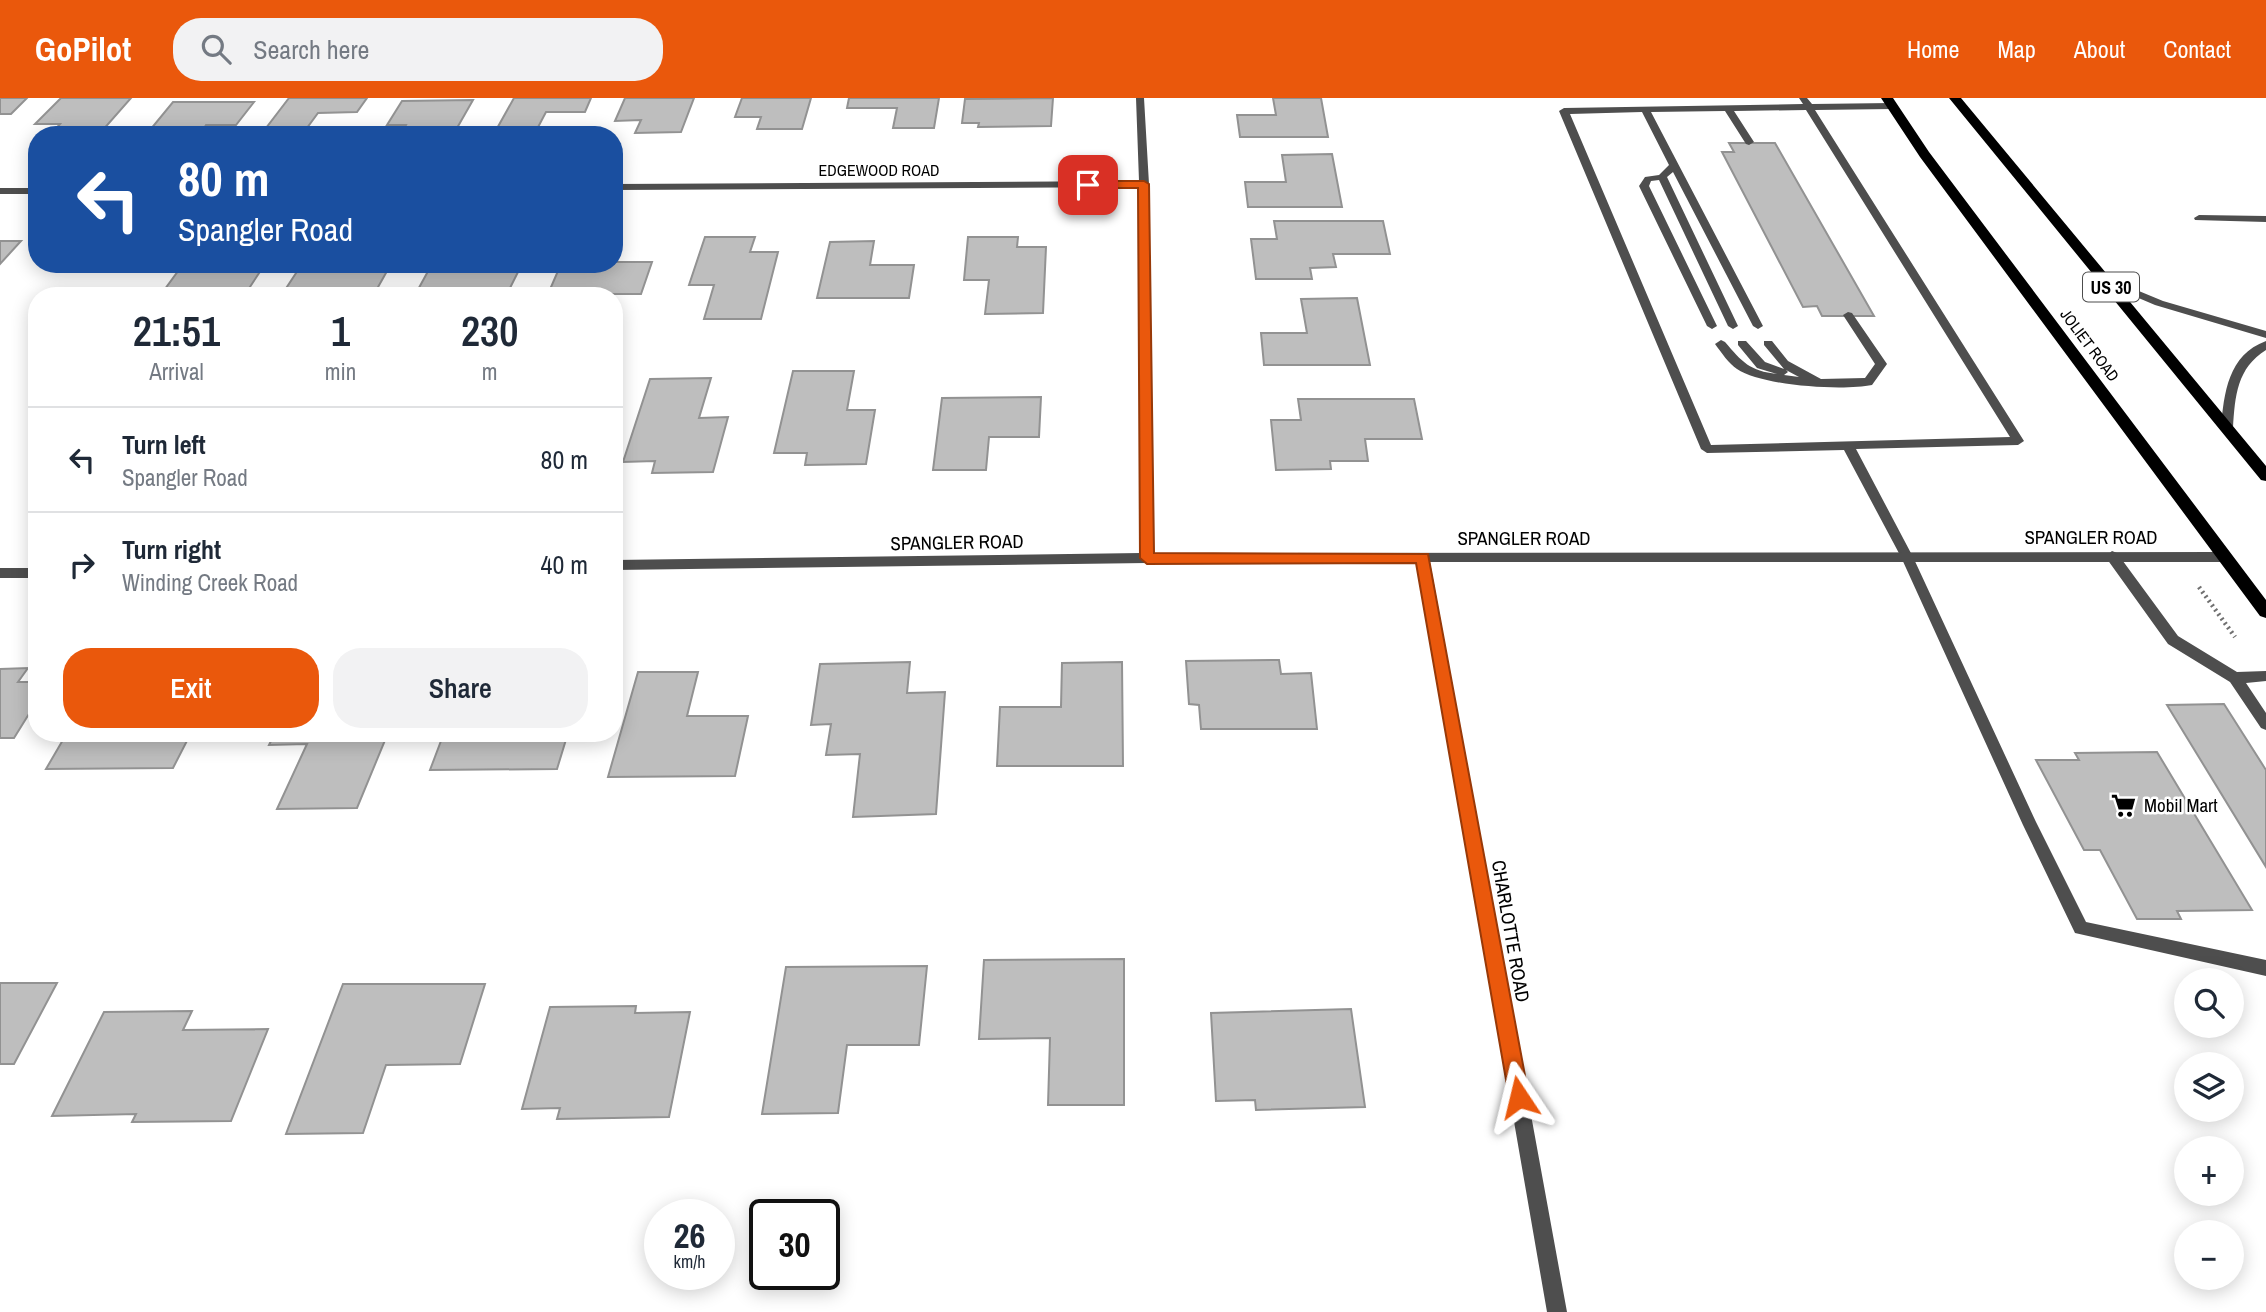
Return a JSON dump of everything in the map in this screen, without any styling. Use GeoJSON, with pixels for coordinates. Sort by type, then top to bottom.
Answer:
{"type":"FeatureCollection","features":[{"type":"Feature","properties":{"kind":"main road","name":"US 30"},"geometry":{"type":"LineString","coordinates":[[1955,98],[2266,476]]}},
{"type":"Feature","properties":{"kind":"main road","name":"JOLIET ROAD"},"geometry":{"type":"LineString","coordinates":[[1889,102],[1932,165],[2266,612]]}},
{"type":"Feature","properties":{"kind":"street"},"geometry":{"type":"LineString","coordinates":[[1140,98],[1144,184],[1147,558]]}},
{"type":"Feature","properties":{"kind":"street"},"geometry":{"type":"LineString","coordinates":[[1806,102],[2018,441],[1707,449],[1564,111],[1728,108],[1806,102],[1889,102]]}},
{"type":"Feature","properties":{"kind":"street"},"geometry":{"type":"LineString","coordinates":[[1728,108],[1749,142]]}},
{"type":"Feature","properties":{"kind":"street"},"geometry":{"type":"LineString","coordinates":[[1645,110],[1758,326]]}},
{"type":"Feature","properties":{"kind":"street"},"geometry":{"type":"LineString","coordinates":[[1674,165],[1662,177],[1648,179],[1644,186],[1712,327]]}},
{"type":"Feature","properties":{"kind":"street"},"geometry":{"type":"LineString","coordinates":[[1662,177],[1733,326]]}},
{"type":"Feature","properties":{"kind":"street","name":"EDGEWOOD ROAD"},"geometry":{"type":"LineString","coordinates":[[623,187],[1144,184]]}},
{"type":"Feature","properties":{"kind":"street"},"geometry":{"type":"LineString","coordinates":[[0,191],[28,191]]}},
{"type":"Feature","properties":{"kind":"street"},"geometry":{"type":"LineString","coordinates":[[2199,218],[2266,219]]}},
{"type":"Feature","properties":{"kind":"street"},"geometry":{"type":"LineString","coordinates":[[2105,280],[2159,303],[2266,335]]}},
{"type":"Feature","properties":{"kind":"street"},"geometry":{"type":"LineString","coordinates":[[1721,344],[1740,366],[1760,376],[1819,383],[1868,382],[1881,364],[1848,315]]}},
{"type":"Feature","properties":{"kind":"street"},"geometry":{"type":"LineString","coordinates":[[1768,343],[1784,364],[1819,383]]}},
{"type":"Feature","properties":{"kind":"street"},"geometry":{"type":"LineString","coordinates":[[1742,344],[1761,365],[1819,383]]}},
{"type":"Feature","properties":{"kind":"street"},"geometry":{"type":"LineString","coordinates":[[2227,428],[2231,380],[2251,353],[2266,345]]}},
{"type":"Feature","properties":{"kind":"street"},"geometry":{"type":"LineString","coordinates":[[1847,445],[1907,556],[2030,825],[2081,928],[2266,968]]}},
{"type":"Feature","properties":{"kind":"street"},"geometry":{"type":"LineString","coordinates":[[2112,556],[2174,640],[2235,678],[2266,724]]}},
{"type":"Feature","properties":{"kind":"street","name":"SPANGLER ROAD"},"geometry":{"type":"LineString","coordinates":[[623,565],[1147,558],[2224,557]]}},
{"type":"Feature","properties":{"kind":"street","name":"CHARLOTTE ROAD"},"geometry":{"type":"LineString","coordinates":[[1423,558],[1557,1312]]}},
{"type":"Feature","properties":{"kind":"street"},"geometry":{"type":"LineString","coordinates":[[0,573],[28,573]]}},
{"type":"Feature","properties":{"kind":"street"},"geometry":{"type":"LineString","coordinates":[[2235,678],[2266,676]]}},
{"type":"Feature","properties":{"kind":"building"},"geometry":{"type":"Polygon","coordinates":[[[0,98],[27,98],[11,114],[0,114],[0,98]]]}},
{"type":"Feature","properties":{"kind":"building"},"geometry":{"type":"Polygon","coordinates":[[[61,98],[131,98],[106,126],[35,124],[61,98]]]}},
{"type":"Feature","properties":{"kind":"building"},"geometry":{"type":"Polygon","coordinates":[[[289,98],[367,98],[357,112],[318,113],[308,126],[268,126],[289,98]]]}},
{"type":"Feature","properties":{"kind":"building"},"geometry":{"type":"Polygon","coordinates":[[[514,98],[591,98],[585,112],[546,112],[539,126],[498,126],[514,98]]]}},
{"type":"Feature","properties":{"kind":"building"},"geometry":{"type":"Polygon","coordinates":[[[625,98],[694,98],[681,132],[635,133],[641,120],[615,121],[625,98]]]}},
{"type":"Feature","properties":{"kind":"building"},"geometry":{"type":"Polygon","coordinates":[[[742,98],[811,98],[802,129],[757,129],[761,117],[735,117],[742,98]]]}},
{"type":"Feature","properties":{"kind":"building"},"geometry":{"type":"Polygon","coordinates":[[[849,98],[939,98],[934,128],[893,128],[897,108],[847,108],[849,98]]]}},
{"type":"Feature","properties":{"kind":"building"},"geometry":{"type":"Polygon","coordinates":[[[1053,98],[1051,126],[978,127],[979,123],[962,123],[965,99],[1053,98]]]}},
{"type":"Feature","properties":{"kind":"building"},"geometry":{"type":"Polygon","coordinates":[[[1273,98],[1321,98],[1328,137],[1240,137],[1237,115],[1276,115],[1273,98]]]}},
{"type":"Feature","properties":{"kind":"building"},"geometry":{"type":"Polygon","coordinates":[[[473,100],[458,126],[387,125],[402,101],[473,100]]]}},
{"type":"Feature","properties":{"kind":"building"},"geometry":{"type":"Polygon","coordinates":[[[173,102],[254,102],[236,125],[153,126],[173,102]]]}},
{"type":"Feature","properties":{"kind":"building"},"geometry":{"type":"Polygon","coordinates":[[[1729,143],[1775,143],[1874,316],[1822,316],[1817,306],[1803,307],[1722,152],[1734,152],[1729,143]]]}},
{"type":"Feature","properties":{"kind":"building"},"geometry":{"type":"Polygon","coordinates":[[[1332,154],[1342,207],[1248,207],[1245,182],[1286,182],[1282,155],[1332,154]]]}},
{"type":"Feature","properties":{"kind":"building"},"geometry":{"type":"Polygon","coordinates":[[[1274,221],[1383,221],[1390,254],[1333,254],[1336,267],[1310,268],[1312,279],[1256,279],[1251,239],[1277,239],[1274,221]]]}},
{"type":"Feature","properties":{"kind":"building"},"geometry":{"type":"Polygon","coordinates":[[[705,237],[755,237],[750,252],[778,252],[761,319],[704,319],[714,285],[689,285],[705,237]]]}},
{"type":"Feature","properties":{"kind":"building"},"geometry":{"type":"Polygon","coordinates":[[[968,237],[1018,237],[1017,247],[1046,247],[1043,313],[985,314],[989,280],[964,280],[968,237]]]}},
{"type":"Feature","properties":{"kind":"building"},"geometry":{"type":"Polygon","coordinates":[[[0,241],[21,241],[0,264],[0,241]]]}},
{"type":"Feature","properties":{"kind":"building"},"geometry":{"type":"Polygon","coordinates":[[[874,241],[870,265],[914,265],[909,298],[817,298],[830,242],[874,241]]]}},
{"type":"Feature","properties":{"kind":"building"},"geometry":{"type":"Polygon","coordinates":[[[623,262],[652,262],[641,294],[623,294],[623,287],[551,287],[557,273],[623,273],[623,262]]]}},
{"type":"Feature","properties":{"kind":"building"},"geometry":{"type":"Polygon","coordinates":[[[177,273],[259,273],[250,287],[166,287],[177,273]]]}},
{"type":"Feature","properties":{"kind":"building"},"geometry":{"type":"Polygon","coordinates":[[[296,273],[386,273],[378,287],[287,287],[296,273]]]}},
{"type":"Feature","properties":{"kind":"building"},"geometry":{"type":"Polygon","coordinates":[[[427,273],[518,273],[510,287],[419,287],[427,273]]]}},
{"type":"Feature","properties":{"kind":"building"},"geometry":{"type":"Polygon","coordinates":[[[1357,298],[1370,365],[1264,365],[1261,333],[1307,333],[1301,299],[1357,298]]]}},
{"type":"Feature","properties":{"kind":"building"},"geometry":{"type":"Polygon","coordinates":[[[793,371],[854,371],[847,410],[875,410],[866,464],[805,465],[807,453],[774,453],[793,371]]]}},
{"type":"Feature","properties":{"kind":"building"},"geometry":{"type":"Polygon","coordinates":[[[711,378],[699,418],[728,417],[713,472],[652,473],[655,461],[623,462],[650,379],[711,378]]]}},
{"type":"Feature","properties":{"kind":"building"},"geometry":{"type":"Polygon","coordinates":[[[1041,397],[1039,437],[989,437],[986,470],[933,470],[942,398],[1041,397]]]}},
{"type":"Feature","properties":{"kind":"building"},"geometry":{"type":"Polygon","coordinates":[[[1298,399],[1414,399],[1422,439],[1365,439],[1368,461],[1330,461],[1331,469],[1276,470],[1271,420],[1301,420],[1298,399]]]}},
{"type":"Feature","properties":{"kind":"building"},"geometry":{"type":"Polygon","coordinates":[[[1279,660],[1281,674],[1311,673],[1317,729],[1201,729],[1199,705],[1189,704],[1186,661],[1279,660]]]}},
{"type":"Feature","properties":{"kind":"building"},"geometry":{"type":"Polygon","coordinates":[[[910,662],[907,693],[945,692],[936,814],[853,817],[860,754],[826,755],[831,724],[811,725],[820,664],[910,662]]]}},
{"type":"Feature","properties":{"kind":"building"},"geometry":{"type":"Polygon","coordinates":[[[1122,662],[1123,766],[997,766],[1000,707],[1061,707],[1062,663],[1122,662]]]}},
{"type":"Feature","properties":{"kind":"building"},"geometry":{"type":"Polygon","coordinates":[[[28,668],[18,682],[28,682],[28,715],[14,738],[0,738],[0,669],[28,668]]]}},
{"type":"Feature","properties":{"kind":"building"},"geometry":{"type":"Polygon","coordinates":[[[638,672],[698,672],[687,716],[748,716],[735,776],[608,777],[618,742],[623,742],[623,724],[638,672]]]}},
{"type":"Feature","properties":{"kind":"building"},"geometry":{"type":"Polygon","coordinates":[[[2224,704],[2266,770],[2266,867],[2167,705],[2224,704]]]}},
{"type":"Feature","properties":{"kind":"building"},"geometry":{"type":"Polygon","coordinates":[[[62,742],[186,742],[173,768],[46,769],[62,742]]]}},
{"type":"Feature","properties":{"kind":"building"},"geometry":{"type":"Polygon","coordinates":[[[270,742],[384,742],[357,808],[277,809],[307,744],[269,745],[270,742]]]}},
{"type":"Feature","properties":{"kind":"building"},"geometry":{"type":"Polygon","coordinates":[[[441,742],[565,742],[557,769],[430,770],[441,742]]]}},
{"type":"Feature","properties":{"kind":"building","name":"Mobil Mart"},"geometry":{"type":"Polygon","coordinates":[[[2157,752],[2252,910],[2177,911],[2181,919],[2137,919],[2100,850],[2084,850],[2036,760],[2079,760],[2075,753],[2157,752]]]}},
{"type":"Feature","properties":{"kind":"building"},"geometry":{"type":"Polygon","coordinates":[[[1124,959],[1124,1105],[1048,1105],[1050,1038],[979,1039],[984,960],[1124,959]]]}},
{"type":"Feature","properties":{"kind":"building"},"geometry":{"type":"Polygon","coordinates":[[[927,966],[919,1045],[847,1045],[838,1113],[762,1114],[786,967],[927,966]]]}},
{"type":"Feature","properties":{"kind":"building"},"geometry":{"type":"Polygon","coordinates":[[[0,983],[57,983],[14,1064],[0,1064],[0,983]]]}},
{"type":"Feature","properties":{"kind":"building"},"geometry":{"type":"Polygon","coordinates":[[[343,984],[485,984],[460,1064],[386,1065],[363,1133],[286,1134],[343,984]]]}},
{"type":"Feature","properties":{"kind":"building"},"geometry":{"type":"Polygon","coordinates":[[[636,1006],[635,1013],[690,1012],[669,1117],[557,1119],[560,1108],[522,1109],[550,1007],[636,1006]]]}},
{"type":"Feature","properties":{"kind":"building"},"geometry":{"type":"Polygon","coordinates":[[[1351,1009],[1365,1107],[1256,1110],[1255,1100],[1216,1101],[1211,1013],[1351,1009]]]}},
{"type":"Feature","properties":{"kind":"building"},"geometry":{"type":"Polygon","coordinates":[[[192,1011],[183,1030],[268,1029],[231,1121],[132,1122],[136,1114],[52,1116],[104,1012],[192,1011]]]}},
{"type":"Feature","properties":{"kind":"place","name":"Mobil Mart"},"geometry":{"type":"Point","coordinates":[2124,805]}},
{"type":"Feature","properties":{"kind":"route"},"geometry":{"type":"LineString","coordinates":[[1088,185],[1144,184],[1147,558],[1423,558],[1519,1097]]}}]}
